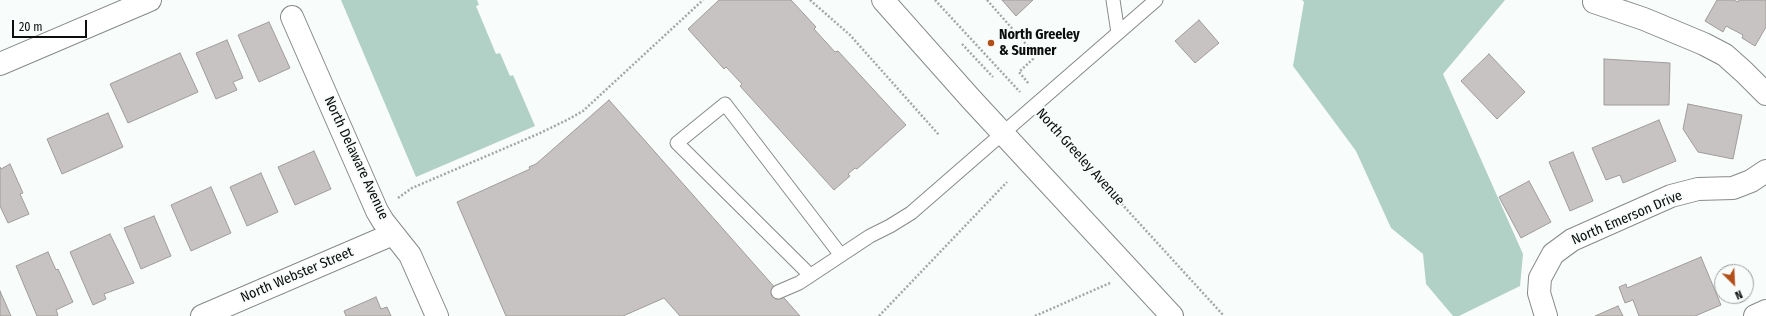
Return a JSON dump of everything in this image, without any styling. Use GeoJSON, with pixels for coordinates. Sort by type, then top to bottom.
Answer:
{"type":"FeatureCollection","features":[{"type":"Feature","properties":{"kind":"street"},"geometry":{"type":"LineString","coordinates":[[0,64],[150,0]]}},
{"type":"Feature","properties":{"kind":"street"},"geometry":{"type":"LineString","coordinates":[[883,0],[971,99],[1172,316]]}},
{"type":"Feature","properties":{"kind":"street"},"geometry":{"type":"LineString","coordinates":[[1594,2],[1644,19],[1704,44],[1725,55],[1766,94]]}},
{"type":"Feature","properties":{"kind":"street","name":"North Delaware Avenue"},"geometry":{"type":"LineString","coordinates":[[292,17],[377,211],[410,255],[437,316]]}},
{"type":"Feature","properties":{"kind":"street","name":"North Emerson Drive"},"geometry":{"type":"LineString","coordinates":[[1546,316],[1539,293],[1540,278],[1553,254],[1572,240],[1671,196],[1698,189],[1733,188],[1751,181],[1766,171]]}},
{"type":"Feature","properties":{"kind":"street","name":"North Webster Street"},"geometry":{"type":"LineString","coordinates":[[202,316],[393,234]]}},
{"type":"Feature","properties":{"kind":"street"},"geometry":{"type":"LineString","coordinates":[[1754,316],[1766,311]]}},
{"type":"Feature","properties":{"kind":"lane"},"geometry":{"type":"LineString","coordinates":[[1113,0],[1118,33]]}},
{"type":"Feature","properties":{"kind":"lane"},"geometry":{"type":"LineString","coordinates":[[778,292],[789,288],[840,254],[911,213],[1156,0]]}},
{"type":"Feature","properties":{"kind":"lane"},"geometry":{"type":"LineString","coordinates":[[810,275],[677,143],[725,104],[840,254]]}},
{"type":"Feature","properties":{"kind":"path"},"geometry":{"type":"LineString","coordinates":[[377,211],[391,204],[412,188],[538,134],[583,111],[703,0]]}},
{"type":"Feature","properties":{"kind":"path"},"geometry":{"type":"LineString","coordinates":[[810,0],[850,35],[939,135]]}},
{"type":"Feature","properties":{"kind":"path","name":"North Greeley Avenue"},"geometry":{"type":"LineString","coordinates":[[935,0],[1038,103],[1224,316]]}},
{"type":"Feature","properties":{"kind":"path"},"geometry":{"type":"LineString","coordinates":[[987,0],[1034,55],[1033,59],[1018,72],[1038,103]]}},
{"type":"Feature","properties":{"kind":"path"},"geometry":{"type":"LineString","coordinates":[[962,44],[993,77]]}},
{"type":"Feature","properties":{"kind":"path"},"geometry":{"type":"LineString","coordinates":[[879,316],[1007,182]]}},
{"type":"Feature","properties":{"kind":"path"},"geometry":{"type":"LineString","coordinates":[[1036,316],[1133,274]]}},
{"type":"Feature","properties":{"kind":"green space"},"geometry":{"type":"Polygon","coordinates":[[[341,0],[477,0],[479,5],[476,6],[496,54],[500,53],[510,76],[513,75],[535,126],[416,177],[341,0]]]}},
{"type":"Feature","properties":{"kind":"green space"},"geometry":{"type":"Polygon","coordinates":[[[1302,0],[1505,0],[1443,74],[1523,254],[1520,286],[1459,316],[1453,316],[1426,284],[1423,254],[1391,228],[1356,151],[1293,66],[1304,2],[1302,0]]]}},
{"type":"Feature","properties":{"kind":"building"},"geometry":{"type":"Polygon","coordinates":[[[719,0],[791,0],[816,27],[814,29],[835,52],[838,51],[906,125],[857,169],[855,168],[848,174],[850,176],[834,190],[740,86],[742,84],[726,67],[724,69],[688,29],[719,0]]]}},
{"type":"Feature","properties":{"kind":"building"},"geometry":{"type":"Polygon","coordinates":[[[1002,0],[1033,0],[1016,16],[1002,0]]]}},
{"type":"Feature","properties":{"kind":"building"},"geometry":{"type":"Polygon","coordinates":[[[1717,0],[1734,0],[1738,2],[1739,0],[1766,0],[1766,27],[1755,46],[1742,38],[1743,35],[1726,26],[1723,32],[1705,21],[1717,0]]]}},
{"type":"Feature","properties":{"kind":"building"},"geometry":{"type":"Polygon","coordinates":[[[1199,20],[1219,43],[1195,63],[1175,41],[1199,20]]]}},
{"type":"Feature","properties":{"kind":"building"},"geometry":{"type":"Polygon","coordinates":[[[269,22],[290,68],[259,82],[238,35],[269,22]]]}},
{"type":"Feature","properties":{"kind":"building"},"geometry":{"type":"Polygon","coordinates":[[[227,40],[243,78],[233,82],[237,90],[216,99],[196,53],[227,40]]]}},
{"type":"Feature","properties":{"kind":"building"},"geometry":{"type":"Polygon","coordinates":[[[180,53],[198,92],[128,123],[110,84],[180,53]]]}},
{"type":"Feature","properties":{"kind":"building"},"geometry":{"type":"Polygon","coordinates":[[[1489,54],[1525,92],[1497,119],[1461,81],[1489,54]]]}},
{"type":"Feature","properties":{"kind":"building"},"geometry":{"type":"Polygon","coordinates":[[[1604,59],[1670,63],[1669,105],[1604,105],[1604,59]]]}},
{"type":"Feature","properties":{"kind":"building"},"geometry":{"type":"Polygon","coordinates":[[[609,100],[800,316],[680,316],[664,298],[623,316],[506,316],[457,202],[530,169],[529,167],[536,164],[609,100]]]}},
{"type":"Feature","properties":{"kind":"building"},"geometry":{"type":"Polygon","coordinates":[[[1688,104],[1742,115],[1733,159],[1698,152],[1683,129],[1688,104]]]}},
{"type":"Feature","properties":{"kind":"building"},"geometry":{"type":"Polygon","coordinates":[[[108,113],[123,147],[62,174],[47,139],[108,113]]]}},
{"type":"Feature","properties":{"kind":"building"},"geometry":{"type":"Polygon","coordinates":[[[1659,120],[1676,161],[1623,183],[1620,175],[1606,180],[1592,148],[1659,120]]]}},
{"type":"Feature","properties":{"kind":"building"},"geometry":{"type":"Polygon","coordinates":[[[314,151],[331,189],[295,205],[278,167],[314,151]]]}},
{"type":"Feature","properties":{"kind":"building"},"geometry":{"type":"Polygon","coordinates":[[[1573,152],[1593,201],[1570,211],[1549,162],[1573,152]]]}},
{"type":"Feature","properties":{"kind":"building"},"geometry":{"type":"Polygon","coordinates":[[[10,164],[23,193],[20,194],[29,214],[8,223],[0,206],[0,167],[1,169],[10,164]]]}},
{"type":"Feature","properties":{"kind":"building"},"geometry":{"type":"Polygon","coordinates":[[[261,173],[278,212],[247,226],[230,187],[261,173]]]}},
{"type":"Feature","properties":{"kind":"building"},"geometry":{"type":"Polygon","coordinates":[[[1529,181],[1551,222],[1521,238],[1499,197],[1529,181]]]}},
{"type":"Feature","properties":{"kind":"building"},"geometry":{"type":"Polygon","coordinates":[[[211,187],[231,233],[191,251],[171,205],[211,187]]]}},
{"type":"Feature","properties":{"kind":"building"},"geometry":{"type":"Polygon","coordinates":[[[154,216],[171,256],[141,269],[124,228],[154,216]]]}},
{"type":"Feature","properties":{"kind":"building"},"geometry":{"type":"Polygon","coordinates":[[[110,234],[134,283],[104,294],[106,299],[93,305],[70,252],[110,234]]]}},
{"type":"Feature","properties":{"kind":"building"},"geometry":{"type":"Polygon","coordinates":[[[48,252],[56,270],[58,269],[73,302],[56,310],[57,316],[37,316],[16,266],[48,252]]]}},
{"type":"Feature","properties":{"kind":"building"},"geometry":{"type":"Polygon","coordinates":[[[1701,257],[1714,288],[1714,304],[1721,305],[1695,316],[1639,316],[1633,300],[1625,303],[1619,287],[1626,284],[1627,288],[1701,257]]]}},
{"type":"Feature","properties":{"kind":"building"},"geometry":{"type":"Polygon","coordinates":[[[0,291],[11,316],[0,316],[0,291]]]}},
{"type":"Feature","properties":{"kind":"building"},"geometry":{"type":"Polygon","coordinates":[[[376,297],[381,309],[387,307],[391,316],[346,316],[344,311],[376,297]]]}},
{"type":"Feature","properties":{"kind":"building"},"geometry":{"type":"Polygon","coordinates":[[[1618,306],[1623,316],[1595,316],[1618,306]]]}},
{"type":"Feature","properties":{"kind":"place","name":"North Greeley & Sumner"},"geometry":{"type":"Point","coordinates":[991,43]}}]}
